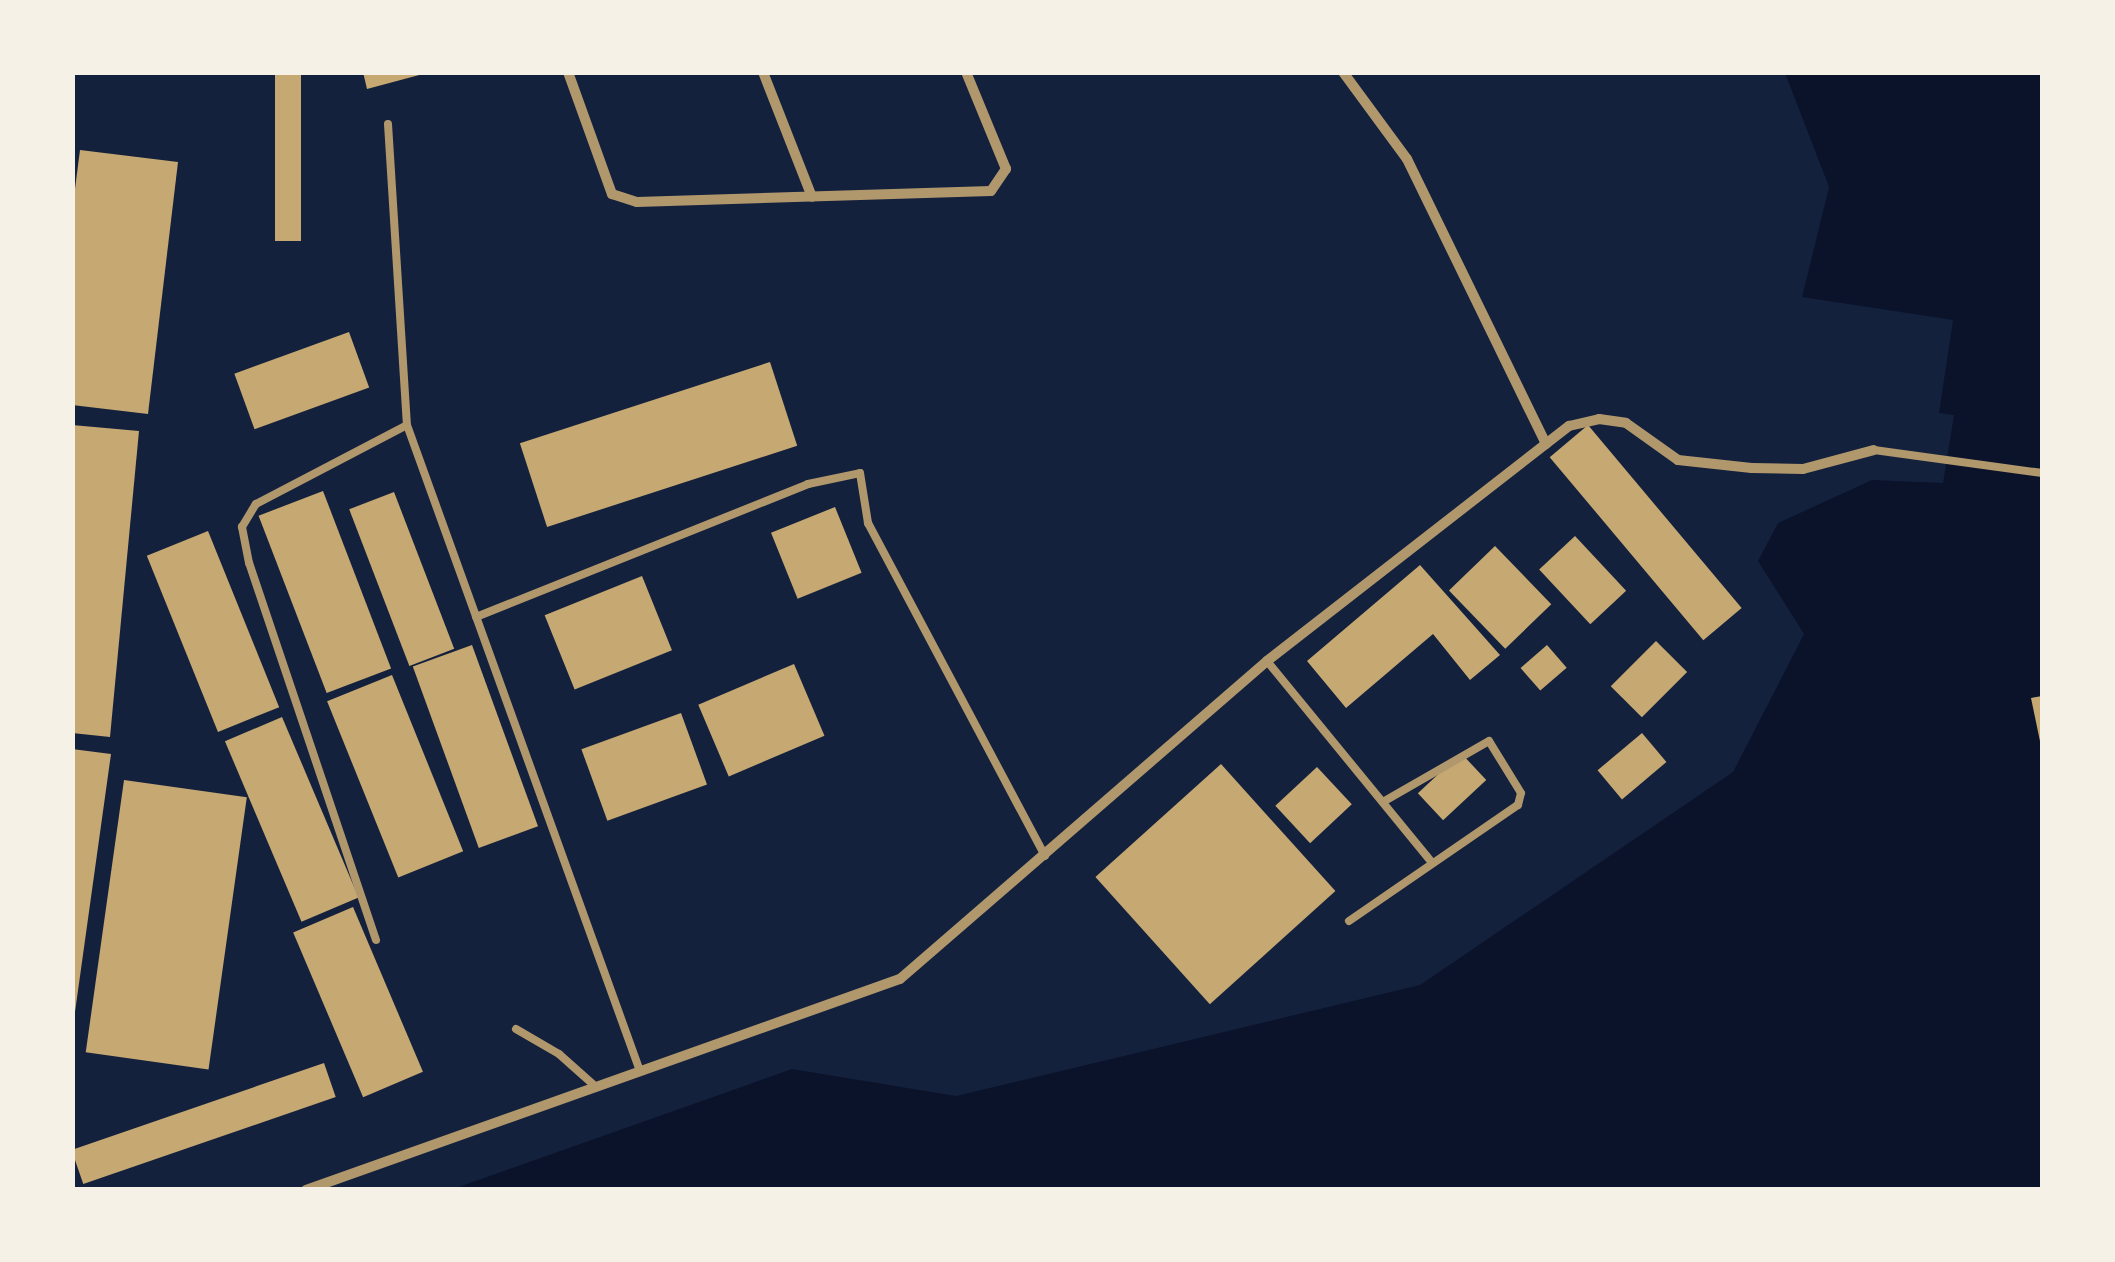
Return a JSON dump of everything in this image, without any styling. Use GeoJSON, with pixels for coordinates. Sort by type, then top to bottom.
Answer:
{"type":"FeatureCollection","features":[{"type":"Feature","properties":{"kind":"street"},"geometry":{"type":"LineString","coordinates":[[568,72],[612,194],[636,202],[991,192],[1006,169],[966,72]]}},
{"type":"Feature","properties":{"kind":"street"},"geometry":{"type":"LineString","coordinates":[[763,72],[812,196]]}},
{"type":"Feature","properties":{"kind":"street"},"geometry":{"type":"LineString","coordinates":[[1343,72],[1406,159],[1546,444]]}},
{"type":"Feature","properties":{"kind":"street"},"geometry":{"type":"LineString","coordinates":[[306,1190],[900,979],[1267,661],[1569,426],[1598,419],[1626,423],[1678,460],[1803,469],[1874,450]]}},
{"type":"Feature","properties":{"kind":"lane"},"geometry":{"type":"LineString","coordinates":[[388,124],[407,424],[640,1071]]}},
{"type":"Feature","properties":{"kind":"lane"},"geometry":{"type":"LineString","coordinates":[[376,940],[249,563],[242,527],[256,504],[407,424]]}},
{"type":"Feature","properties":{"kind":"lane"},"geometry":{"type":"LineString","coordinates":[[1874,450],[2042,473]]}},
{"type":"Feature","properties":{"kind":"lane"},"geometry":{"type":"LineString","coordinates":[[476,616],[808,484],[860,473],[868,523],[1046,856]]}},
{"type":"Feature","properties":{"kind":"lane"},"geometry":{"type":"LineString","coordinates":[[1267,661],[1430,860]]}},
{"type":"Feature","properties":{"kind":"lane"},"geometry":{"type":"LineString","coordinates":[[1349,922],[1430,860],[1518,805],[1517,780],[1499,749],[1489,741],[1474,744],[1383,802]]}},
{"type":"Feature","properties":{"kind":"lane"},"geometry":{"type":"LineString","coordinates":[[516,1028],[559,1054],[596,1087]]}},
{"type":"Feature","properties":{"kind":"water"},"geometry":{"type":"Polygon","coordinates":[[[1785,73],[2042,73],[2042,1189],[450,1190],[792,1069],[956,1096],[1420,985],[1733,772],[1804,634],[1758,561],[1778,523],[1872,480],[1943,483],[1954,415],[1939,413],[1953,320],[1802,297],[1829,187],[1785,73]]]}},
{"type":"Feature","properties":{"kind":"building"},"geometry":{"type":"Polygon","coordinates":[[[275,72],[301,72],[301,241],[275,241],[275,72]]]}},
{"type":"Feature","properties":{"kind":"building"},"geometry":{"type":"Polygon","coordinates":[[[363,72],[423,72],[423,74],[367,89],[363,72]]]}},
{"type":"Feature","properties":{"kind":"building"},"geometry":{"type":"Polygon","coordinates":[[[80,150],[178,162],[148,414],[72,405],[72,212],[80,150]]]}},
{"type":"Feature","properties":{"kind":"building"},"geometry":{"type":"Polygon","coordinates":[[[349,332],[369,387],[255,429],[234,374],[349,332]]]}},
{"type":"Feature","properties":{"kind":"building"},"geometry":{"type":"Polygon","coordinates":[[[770,362],[797,446],[547,527],[520,443],[770,362]]]}},
{"type":"Feature","properties":{"kind":"building"},"geometry":{"type":"Polygon","coordinates":[[[72,425],[139,431],[110,737],[72,733],[72,425]]]}},
{"type":"Feature","properties":{"kind":"building"},"geometry":{"type":"Polygon","coordinates":[[[1588,425],[1742,608],[1703,640],[1550,457],[1588,425]]]}},
{"type":"Feature","properties":{"kind":"building"},"geometry":{"type":"Polygon","coordinates":[[[323,491],[391,668],[327,693],[259,516],[323,491]]]}},
{"type":"Feature","properties":{"kind":"building"},"geometry":{"type":"Polygon","coordinates":[[[394,492],[454,649],[409,666],[349,509],[394,492]]]}},
{"type":"Feature","properties":{"kind":"building"},"geometry":{"type":"Polygon","coordinates":[[[835,507],[862,573],[798,599],[771,533],[835,507]]]}},
{"type":"Feature","properties":{"kind":"building"},"geometry":{"type":"Polygon","coordinates":[[[208,531],[279,707],[218,732],[147,556],[208,531]]]}},
{"type":"Feature","properties":{"kind":"building"},"geometry":{"type":"Polygon","coordinates":[[[1575,536],[1626,591],[1590,624],[1539,569],[1575,536]]]}},
{"type":"Feature","properties":{"kind":"building"},"geometry":{"type":"Polygon","coordinates":[[[1495,546],[1551,604],[1505,649],[1449,590],[1495,546]]]}},
{"type":"Feature","properties":{"kind":"building"},"geometry":{"type":"Polygon","coordinates":[[[1420,565],[1500,655],[1470,680],[1433,634],[1346,708],[1307,661],[1420,565]]]}},
{"type":"Feature","properties":{"kind":"building"},"geometry":{"type":"Polygon","coordinates":[[[642,576],[672,650],[575,690],[545,615],[642,576]]]}},
{"type":"Feature","properties":{"kind":"building"},"geometry":{"type":"Polygon","coordinates":[[[1656,641],[1687,672],[1642,717],[1611,686],[1656,641]]]}},
{"type":"Feature","properties":{"kind":"building"},"geometry":{"type":"Polygon","coordinates":[[[472,645],[538,826],[479,848],[413,667],[472,645]]]}},
{"type":"Feature","properties":{"kind":"building"},"geometry":{"type":"Polygon","coordinates":[[[1547,645],[1567,668],[1540,691],[1521,668],[1547,645]]]}},
{"type":"Feature","properties":{"kind":"building"},"geometry":{"type":"Polygon","coordinates":[[[794,664],[824,736],[729,776],[698,705],[794,664]]]}},
{"type":"Feature","properties":{"kind":"building"},"geometry":{"type":"Polygon","coordinates":[[[392,675],[463,851],[398,877],[327,701],[392,675]]]}},
{"type":"Feature","properties":{"kind":"building"},"geometry":{"type":"Polygon","coordinates":[[[2042,696],[2042,746],[2041,746],[2031,698],[2042,696]]]}},
{"type":"Feature","properties":{"kind":"building"},"geometry":{"type":"Polygon","coordinates":[[[681,713],[707,784],[607,821],[581,749],[681,713]]]}},
{"type":"Feature","properties":{"kind":"building"},"geometry":{"type":"Polygon","coordinates":[[[282,717],[359,897],[302,922],[225,741],[282,717]]]}},
{"type":"Feature","properties":{"kind":"building"},"geometry":{"type":"Polygon","coordinates":[[[1642,733],[1666,762],[1622,799],[1598,770],[1642,733]]]}},
{"type":"Feature","properties":{"kind":"building"},"geometry":{"type":"Polygon","coordinates":[[[72,749],[111,754],[75,1012],[72,1012],[72,749]]]}},
{"type":"Feature","properties":{"kind":"building"},"geometry":{"type":"Polygon","coordinates":[[[1461,753],[1486,780],[1443,820],[1418,793],[1461,753]]]}},
{"type":"Feature","properties":{"kind":"building"},"geometry":{"type":"Polygon","coordinates":[[[1221,764],[1335,891],[1210,1004],[1095,877],[1221,764]]]}},
{"type":"Feature","properties":{"kind":"building"},"geometry":{"type":"Polygon","coordinates":[[[1317,767],[1352,804],[1310,843],[1275,806],[1317,767]]]}},
{"type":"Feature","properties":{"kind":"building"},"geometry":{"type":"Polygon","coordinates":[[[124,780],[247,797],[209,1070],[86,1052],[124,780]]]}},
{"type":"Feature","properties":{"kind":"building"},"geometry":{"type":"Polygon","coordinates":[[[353,907],[423,1072],[363,1097],[293,932],[353,907]]]}},
{"type":"Feature","properties":{"kind":"building"},"geometry":{"type":"Polygon","coordinates":[[[324,1063],[336,1097],[83,1184],[72,1150],[324,1063]]]}}]}
